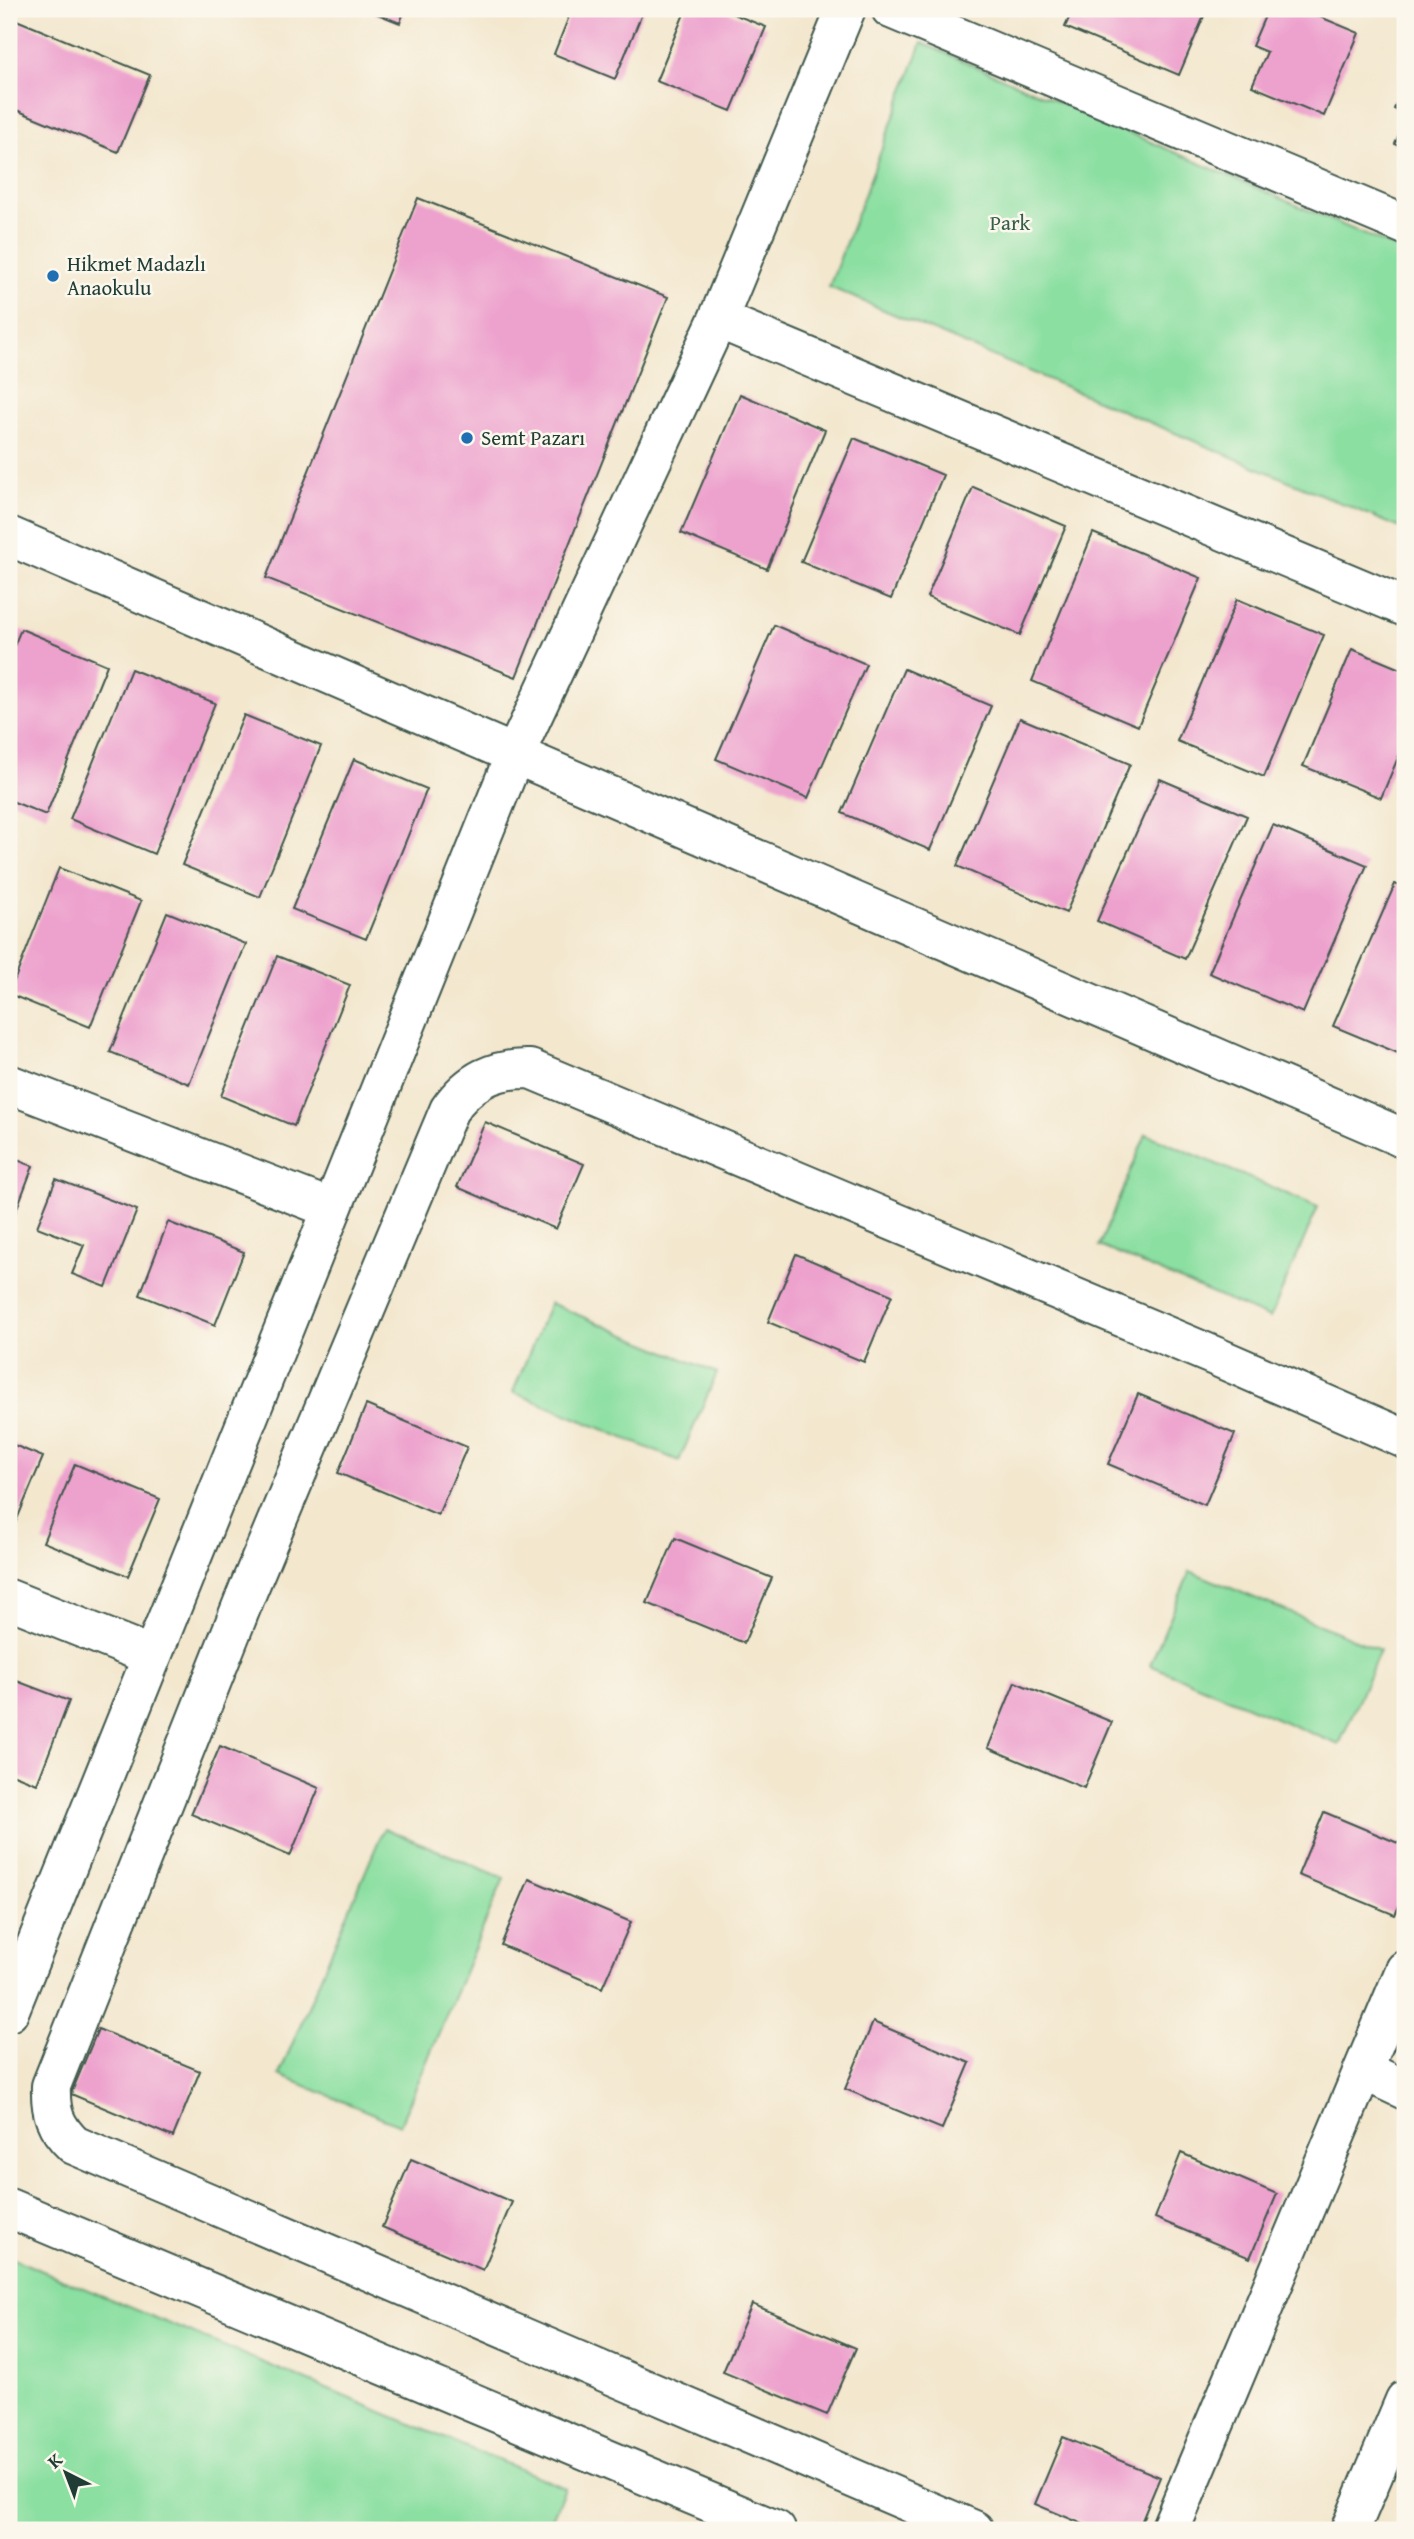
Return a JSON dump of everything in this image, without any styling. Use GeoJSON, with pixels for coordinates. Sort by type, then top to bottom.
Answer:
{"type":"FeatureCollection","features":[{"type":"Feature","properties":{"kind":"street"},"geometry":{"type":"LineString","coordinates":[[9,2012],[515,754],[718,319],[846,9]]}},
{"type":"Feature","properties":{"kind":"street"},"geometry":{"type":"LineString","coordinates":[[891,9],[1405,225]]}},
{"type":"Feature","properties":{"kind":"street"},"geometry":{"type":"LineString","coordinates":[[718,319],[1405,607]]}},
{"type":"Feature","properties":{"kind":"street"},"geometry":{"type":"LineString","coordinates":[[9,536],[1405,1139]]}},
{"type":"Feature","properties":{"kind":"street"},"geometry":{"type":"LineString","coordinates":[[974,2530],[74,2145],[55,2122],[50,2104],[51,2086],[248,1590],[444,1123],[458,1097],[482,1078],[497,1071],[530,1069],[1405,1439]]}},
{"type":"Feature","properties":{"kind":"street"},"geometry":{"type":"LineString","coordinates":[[9,1084],[332,1209]]}},
{"type":"Feature","properties":{"kind":"street"},"geometry":{"type":"LineString","coordinates":[[9,1599],[152,1656]]}},
{"type":"Feature","properties":{"kind":"street"},"geometry":{"type":"LineString","coordinates":[[1170,2530],[1405,1970]]}},
{"type":"Feature","properties":{"kind":"street"},"geometry":{"type":"LineString","coordinates":[[1363,2070],[1405,2090]]}},
{"type":"Feature","properties":{"kind":"street"},"geometry":{"type":"LineString","coordinates":[[9,2208],[776,2530]]}},
{"type":"Feature","properties":{"kind":"street"},"geometry":{"type":"LineString","coordinates":[[1350,2530],[1405,2400]]}},
{"type":"Feature","properties":{"kind":"green space","name":"Park"},"geometry":{"type":"Polygon","coordinates":[[[922,43],[1405,252],[1405,530],[829,287],[922,43]]]}},
{"type":"Feature","properties":{"kind":"green space"},"geometry":{"type":"Polygon","coordinates":[[[1146,1134],[1318,1207],[1270,1318],[1099,1246],[1146,1134]]]}},
{"type":"Feature","properties":{"kind":"green space"},"geometry":{"type":"Polygon","coordinates":[[[550,1303],[717,1373],[679,1461],[513,1392],[550,1303]]]}},
{"type":"Feature","properties":{"kind":"green space"},"geometry":{"type":"Polygon","coordinates":[[[1190,1571],[1380,1650],[1339,1745],[1150,1665],[1190,1571]]]}},
{"type":"Feature","properties":{"kind":"green space"},"geometry":{"type":"Polygon","coordinates":[[[384,1828],[504,1878],[400,2125],[279,2075],[384,1828]]]}},
{"type":"Feature","properties":{"kind":"green space"},"geometry":{"type":"Polygon","coordinates":[[[9,2257],[565,2488],[547,2530],[9,2530],[9,2257]]]}},
{"type":"Feature","properties":{"kind":"building"},"geometry":{"type":"Polygon","coordinates":[[[365,9],[405,9],[400,23],[365,9]]]}},
{"type":"Feature","properties":{"kind":"building"},"geometry":{"type":"Polygon","coordinates":[[[572,9],[644,9],[615,79],[554,54],[572,9]]]}},
{"type":"Feature","properties":{"kind":"building"},"geometry":{"type":"Polygon","coordinates":[[[686,9],[721,9],[766,27],[731,111],[656,81],[686,9]]]}},
{"type":"Feature","properties":{"kind":"building"},"geometry":{"type":"Polygon","coordinates":[[[1073,9],[1207,9],[1179,75],[1065,27],[1073,9]]]}},
{"type":"Feature","properties":{"kind":"building"},"geometry":{"type":"Polygon","coordinates":[[[1268,9],[1301,9],[1359,33],[1324,116],[1252,86],[1267,52],[1252,46],[1268,9]]]}},
{"type":"Feature","properties":{"kind":"building"},"geometry":{"type":"Polygon","coordinates":[[[14,19],[150,75],[118,152],[9,107],[9,31],[14,19]]]}},
{"type":"Feature","properties":{"kind":"building"},"geometry":{"type":"Polygon","coordinates":[[[1405,84],[1405,114],[1394,109],[1405,84]]]}},
{"type":"Feature","properties":{"kind":"building"},"geometry":{"type":"Polygon","coordinates":[[[1405,121],[1405,148],[1395,144],[1405,121]]]}},
{"type":"Feature","properties":{"kind":"building","name":"Semt Pazarı"},"geometry":{"type":"Polygon","coordinates":[[[418,198],[668,297],[516,677],[266,578],[418,198]]]}},
{"type":"Feature","properties":{"kind":"building"},"geometry":{"type":"Polygon","coordinates":[[[740,394],[825,430],[767,569],[681,533],[740,394]]]}},
{"type":"Feature","properties":{"kind":"building"},"geometry":{"type":"Polygon","coordinates":[[[854,438],[943,475],[891,599],[801,562],[854,438]]]}},
{"type":"Feature","properties":{"kind":"building"},"geometry":{"type":"Polygon","coordinates":[[[973,487],[1066,526],[1020,635],[927,597],[973,487]]]}},
{"type":"Feature","properties":{"kind":"building"},"geometry":{"type":"Polygon","coordinates":[[[1093,533],[1201,578],[1138,726],[1032,681],[1093,533]]]}},
{"type":"Feature","properties":{"kind":"building"},"geometry":{"type":"Polygon","coordinates":[[[1237,599],[1324,635],[1264,777],[1177,741],[1237,599]]]}},
{"type":"Feature","properties":{"kind":"building"},"geometry":{"type":"Polygon","coordinates":[[[774,625],[866,664],[808,798],[716,759],[774,625]]]}},
{"type":"Feature","properties":{"kind":"building"},"geometry":{"type":"Polygon","coordinates":[[[21,629],[107,665],[46,815],[9,800],[9,658],[21,629]]]}},
{"type":"Feature","properties":{"kind":"building"},"geometry":{"type":"Polygon","coordinates":[[[1352,649],[1405,671],[1405,741],[1381,798],[1303,766],[1352,649]]]}},
{"type":"Feature","properties":{"kind":"building"},"geometry":{"type":"Polygon","coordinates":[[[131,669],[215,703],[154,854],[70,819],[131,669]]]}},
{"type":"Feature","properties":{"kind":"building"},"geometry":{"type":"Polygon","coordinates":[[[904,669],[991,706],[930,850],[842,813],[904,669]]]}},
{"type":"Feature","properties":{"kind":"building"},"geometry":{"type":"Polygon","coordinates":[[[244,715],[321,746],[260,897],[182,865],[244,715]]]}},
{"type":"Feature","properties":{"kind":"building"},"geometry":{"type":"Polygon","coordinates":[[[1020,718],[1130,764],[1066,913],[957,866],[1020,718]]]}},
{"type":"Feature","properties":{"kind":"building"},"geometry":{"type":"Polygon","coordinates":[[[354,759],[427,789],[366,939],[292,909],[354,759]]]}},
{"type":"Feature","properties":{"kind":"building"},"geometry":{"type":"Polygon","coordinates":[[[1160,779],[1247,816],[1185,959],[1097,921],[1160,779]]]}},
{"type":"Feature","properties":{"kind":"building"},"geometry":{"type":"Polygon","coordinates":[[[1273,825],[1367,865],[1303,1013],[1209,973],[1273,825]]]}},
{"type":"Feature","properties":{"kind":"building"},"geometry":{"type":"Polygon","coordinates":[[[59,868],[141,901],[90,1027],[9,994],[59,868]]]}},
{"type":"Feature","properties":{"kind":"building"},"geometry":{"type":"Polygon","coordinates":[[[1395,884],[1405,888],[1405,1056],[1333,1026],[1395,884]]]}},
{"type":"Feature","properties":{"kind":"building"},"geometry":{"type":"Polygon","coordinates":[[[167,912],[246,944],[189,1084],[110,1052],[167,912]]]}},
{"type":"Feature","properties":{"kind":"building"},"geometry":{"type":"Polygon","coordinates":[[[277,956],[350,985],[294,1126],[221,1096],[277,956]]]}},
{"type":"Feature","properties":{"kind":"building"},"geometry":{"type":"Polygon","coordinates":[[[485,1122],[584,1164],[556,1229],[457,1187],[485,1122]]]}},
{"type":"Feature","properties":{"kind":"building"},"geometry":{"type":"Polygon","coordinates":[[[9,1157],[33,1166],[9,1229],[9,1157]]]}},
{"type":"Feature","properties":{"kind":"building"},"geometry":{"type":"Polygon","coordinates":[[[56,1179],[137,1210],[106,1287],[72,1274],[84,1245],[37,1227],[56,1179]]]}},
{"type":"Feature","properties":{"kind":"building"},"geometry":{"type":"Polygon","coordinates":[[[168,1222],[244,1252],[215,1325],[140,1295],[168,1222]]]}},
{"type":"Feature","properties":{"kind":"building"},"geometry":{"type":"Polygon","coordinates":[[[796,1254],[892,1295],[864,1362],[768,1322],[796,1254]]]}},
{"type":"Feature","properties":{"kind":"building"},"geometry":{"type":"Polygon","coordinates":[[[1138,1394],[1235,1434],[1205,1505],[1108,1464],[1138,1394]]]}},
{"type":"Feature","properties":{"kind":"building"},"geometry":{"type":"Polygon","coordinates":[[[366,1405],[467,1447],[438,1515],[338,1473],[366,1405]]]}},
{"type":"Feature","properties":{"kind":"building"},"geometry":{"type":"Polygon","coordinates":[[[9,1443],[43,1457],[13,1529],[9,1527],[9,1443]]]}},
{"type":"Feature","properties":{"kind":"building"},"geometry":{"type":"Polygon","coordinates":[[[75,1464],[160,1499],[128,1576],[43,1542],[75,1464]]]}},
{"type":"Feature","properties":{"kind":"building"},"geometry":{"type":"Polygon","coordinates":[[[675,1538],[772,1578],[744,1643],[647,1603],[675,1538]]]}},
{"type":"Feature","properties":{"kind":"building"},"geometry":{"type":"Polygon","coordinates":[[[9,1678],[69,1701],[37,1784],[9,1773],[9,1678]]]}},
{"type":"Feature","properties":{"kind":"building"},"geometry":{"type":"Polygon","coordinates":[[[1015,1682],[1112,1722],[1084,1788],[988,1748],[1015,1682]]]}},
{"type":"Feature","properties":{"kind":"building"},"geometry":{"type":"Polygon","coordinates":[[[220,1746],[319,1788],[290,1856],[191,1814],[220,1746]]]}},
{"type":"Feature","properties":{"kind":"building"},"geometry":{"type":"Polygon","coordinates":[[[1324,1812],[1405,1846],[1405,1893],[1395,1915],[1298,1875],[1324,1812]]]}},
{"type":"Feature","properties":{"kind":"building"},"geometry":{"type":"Polygon","coordinates":[[[529,1879],[631,1922],[602,1988],[501,1945],[529,1879]]]}},
{"type":"Feature","properties":{"kind":"building"},"geometry":{"type":"Polygon","coordinates":[[[873,2022],[970,2063],[942,2129],[845,2089],[873,2022]]]}},
{"type":"Feature","properties":{"kind":"building"},"geometry":{"type":"Polygon","coordinates":[[[98,2029],[200,2071],[173,2137],[71,2094],[98,2029]]]}},
{"type":"Feature","properties":{"kind":"building"},"geometry":{"type":"Polygon","coordinates":[[[1181,2153],[1277,2194],[1250,2258],[1155,2218],[1181,2153]]]}},
{"type":"Feature","properties":{"kind":"building"},"geometry":{"type":"Polygon","coordinates":[[[411,2159],[512,2202],[483,2270],[382,2227],[411,2159]]]}},
{"type":"Feature","properties":{"kind":"building"},"geometry":{"type":"Polygon","coordinates":[[[752,2304],[856,2348],[827,2415],[723,2372],[752,2304]]]}},
{"type":"Feature","properties":{"kind":"building"},"geometry":{"type":"Polygon","coordinates":[[[1063,2437],[1160,2477],[1138,2530],[1097,2530],[1035,2504],[1063,2437]]]}},
{"type":"Feature","properties":{"kind":"place","name":"Hikmet Madazlı Anaokulu"},"geometry":{"type":"Point","coordinates":[53,276]}},
{"type":"Feature","properties":{"kind":"place","name":"Semt Pazarı"},"geometry":{"type":"Point","coordinates":[467,438]}}]}
